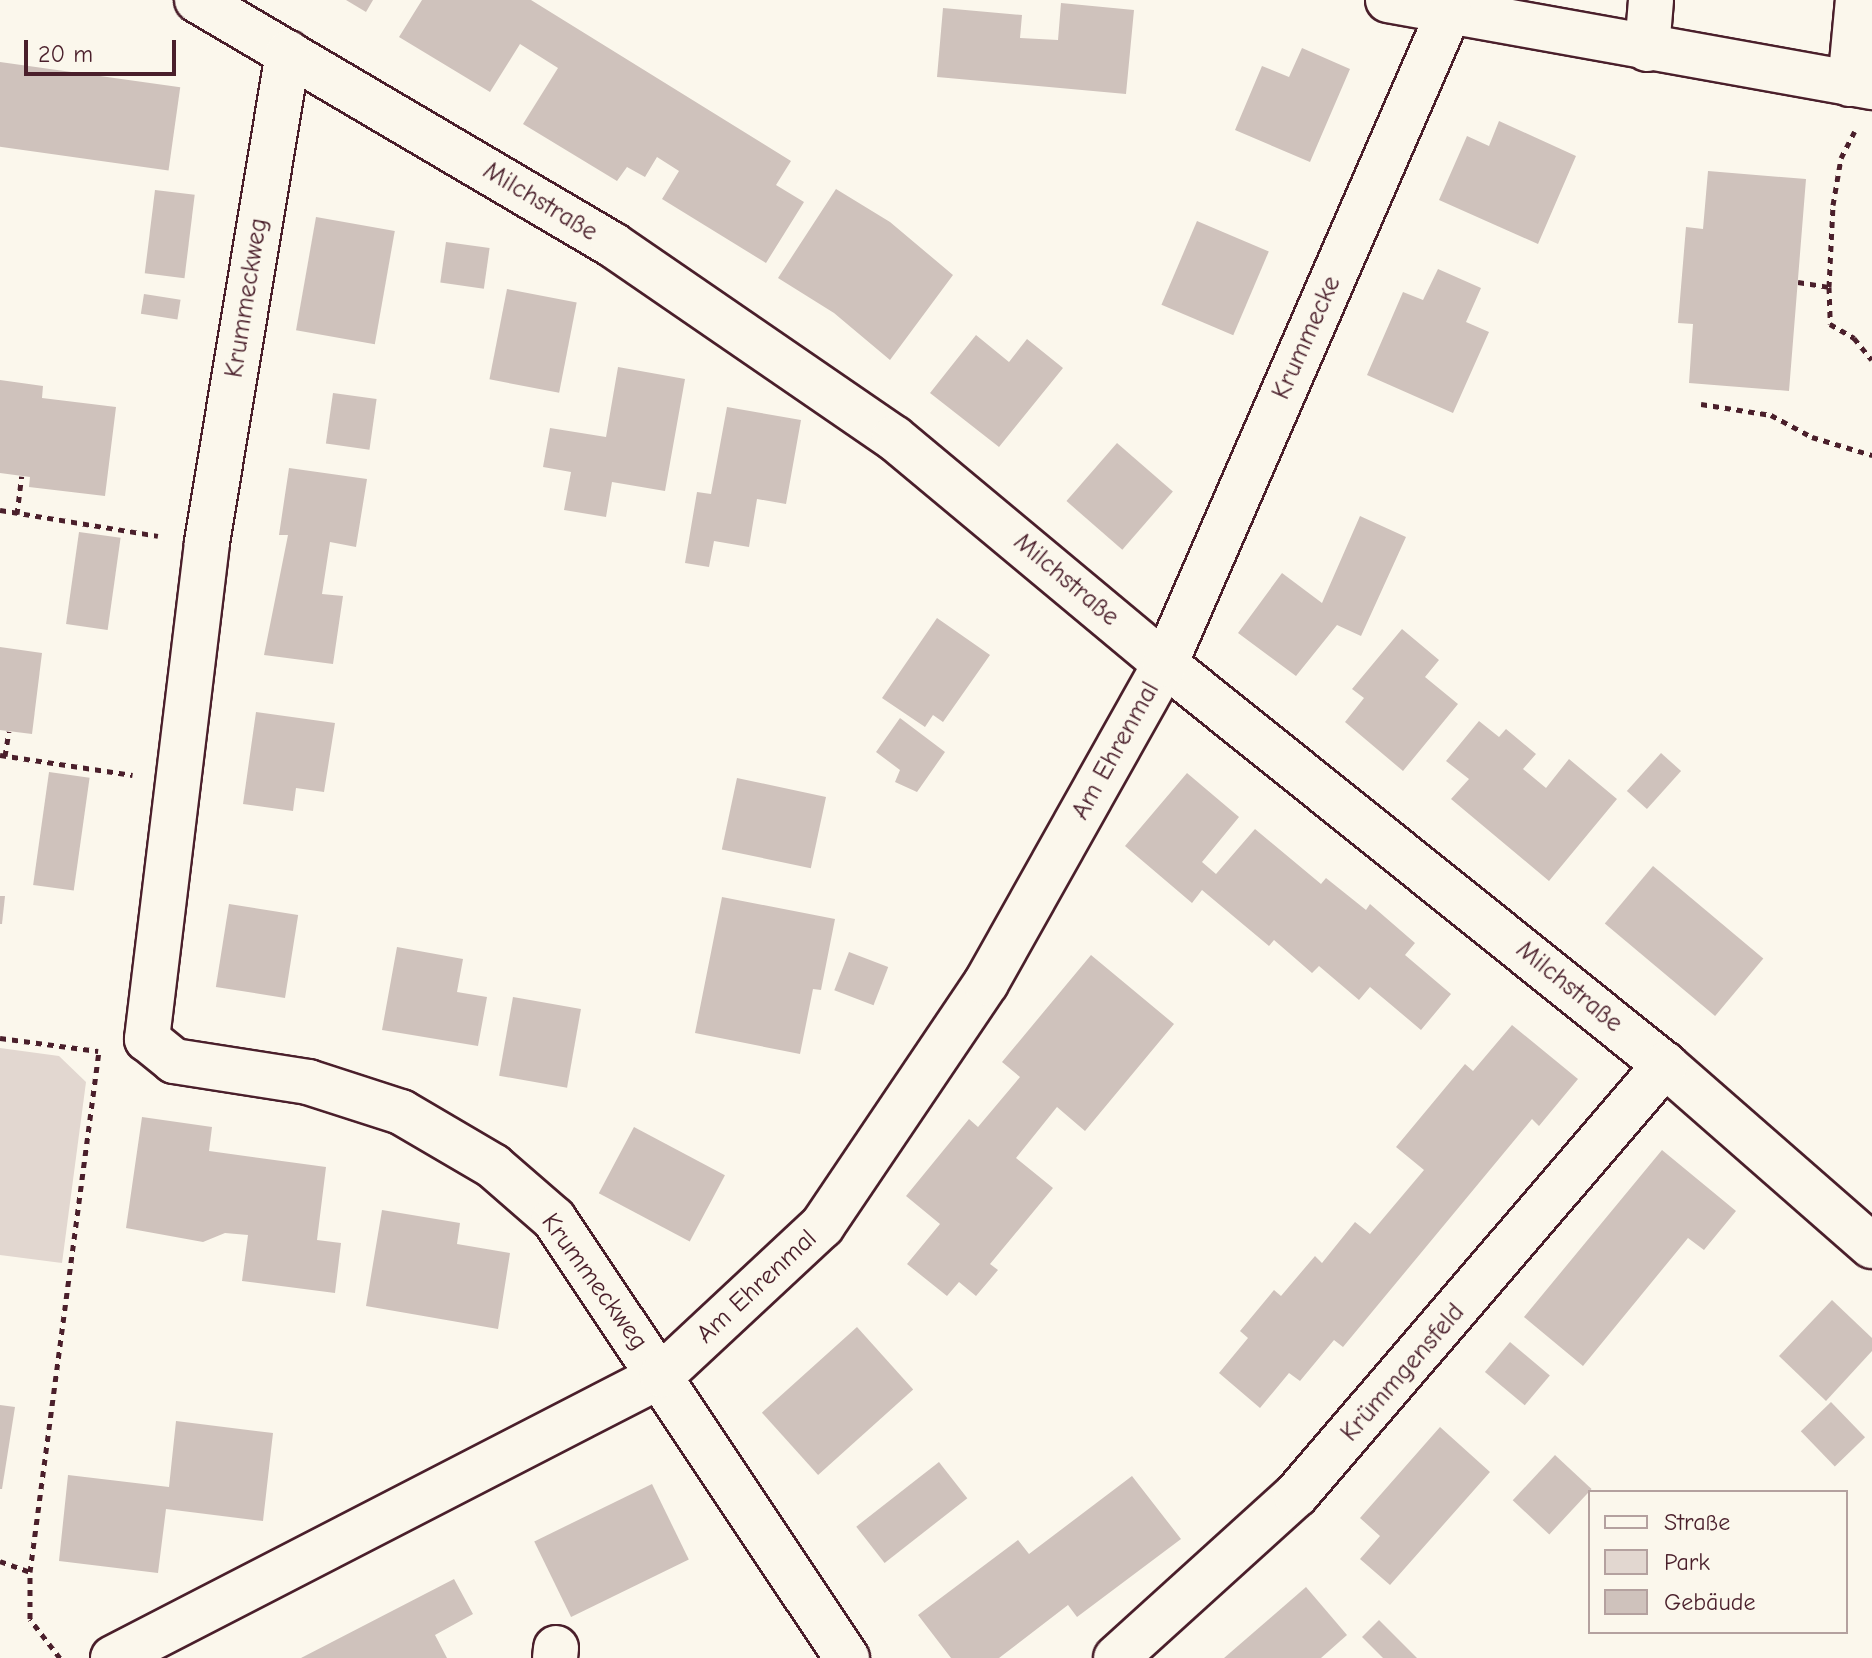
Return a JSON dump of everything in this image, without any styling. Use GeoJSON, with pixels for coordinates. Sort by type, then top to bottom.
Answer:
{"type":"FeatureCollection","features":[{"type":"Feature","properties":{"kind":"street","name":"Milchstraße"},"geometry":{"type":"LineString","coordinates":[[197,0],[613,245],[894,438],[1165,664],[1665,1065],[1872,1246]]}},
{"type":"Feature","properties":{"kind":"street"},"geometry":{"type":"LineString","coordinates":[[1388,0],[1647,49],[1861,97],[1858,0]]}},
{"type":"Feature","properties":{"kind":"street"},"geometry":{"type":"LineString","coordinates":[[1647,49],[1651,0]]}},
{"type":"Feature","properties":{"kind":"street","name":"Krummecke"},"geometry":{"type":"LineString","coordinates":[[1165,664],[1449,12]]}},
{"type":"Feature","properties":{"kind":"street","name":"Krummeckweg"},"geometry":{"type":"LineString","coordinates":[[288,53],[207,543],[147,1039],[174,1061],[308,1082],[401,1112],[493,1166],[554,1219],[662,1375],[847,1658]]}},
{"type":"Feature","properties":{"kind":"street","name":"Am Ehrenmal"},"geometry":{"type":"LineString","coordinates":[[113,1658],[662,1375],[822,1226],[986,983],[1165,664]]}},
{"type":"Feature","properties":{"kind":"street","name":"Krümmgensfeld"},"geometry":{"type":"LineString","coordinates":[[1116,1658],[1296,1495],[1665,1065]]}},
{"type":"Feature","properties":{"kind":"path"},"geometry":{"type":"LineString","coordinates":[[1861,97],[1841,158],[1833,205],[1830,324],[1854,338],[1872,360]]}},
{"type":"Feature","properties":{"kind":"path"},"geometry":{"type":"LineString","coordinates":[[1798,282],[1829,287]]}},
{"type":"Feature","properties":{"kind":"path"},"geometry":{"type":"LineString","coordinates":[[1701,404],[1771,415],[1812,437],[1872,455]]}},
{"type":"Feature","properties":{"kind":"path"},"geometry":{"type":"LineString","coordinates":[[17,514],[22,476]]}},
{"type":"Feature","properties":{"kind":"path"},"geometry":{"type":"LineString","coordinates":[[0,510],[207,543]]}},
{"type":"Feature","properties":{"kind":"path"},"geometry":{"type":"LineString","coordinates":[[9,731],[3,755],[176,782]]}},
{"type":"Feature","properties":{"kind":"path"},"geometry":{"type":"LineString","coordinates":[[0,1038],[98,1051],[147,1039]]}},
{"type":"Feature","properties":{"kind":"path"},"geometry":{"type":"LineString","coordinates":[[60,1658],[30,1619],[30,1572],[98,1051]]}},
{"type":"Feature","properties":{"kind":"path"},"geometry":{"type":"LineString","coordinates":[[0,1561],[30,1572]]}},
{"type":"Feature","properties":{"kind":"green space"},"geometry":{"type":"Polygon","coordinates":[[[0,1048],[59,1056],[86,1082],[62,1263],[0,1255],[0,1048]]]}},
{"type":"Feature","properties":{"kind":"building"},"geometry":{"type":"Polygon","coordinates":[[[346,0],[373,0],[366,12],[346,0]]]}},
{"type":"Feature","properties":{"kind":"building"},"geometry":{"type":"Polygon","coordinates":[[[422,0],[531,0],[791,161],[776,185],[804,202],[766,263],[662,199],[679,171],[657,157],[645,177],[627,167],[617,181],[523,124],[558,68],[520,44],[490,92],[399,37],[422,0]]]}},
{"type":"Feature","properties":{"kind":"building"},"geometry":{"type":"Polygon","coordinates":[[[1061,3],[1134,10],[1126,94],[937,77],[943,8],[1022,15],[1020,38],[1058,40],[1061,3]]]}},
{"type":"Feature","properties":{"kind":"building"},"geometry":{"type":"Polygon","coordinates":[[[1302,48],[1350,69],[1310,162],[1235,130],[1262,66],[1289,77],[1302,48]]]}},
{"type":"Feature","properties":{"kind":"building"},"geometry":{"type":"Polygon","coordinates":[[[0,62],[180,87],[169,171],[0,147],[0,62]]]}},
{"type":"Feature","properties":{"kind":"building"},"geometry":{"type":"Polygon","coordinates":[[[1499,121],[1576,156],[1538,244],[1439,200],[1467,136],[1489,146],[1499,121]]]}},
{"type":"Feature","properties":{"kind":"building"},"geometry":{"type":"Polygon","coordinates":[[[1708,171],[1806,179],[1789,391],[1689,383],[1693,324],[1678,323],[1686,227],[1703,229],[1708,171]]]}},
{"type":"Feature","properties":{"kind":"building"},"geometry":{"type":"Polygon","coordinates":[[[836,189],[890,222],[953,275],[890,360],[834,313],[778,278],[836,189]]]}},
{"type":"Feature","properties":{"kind":"building"},"geometry":{"type":"Polygon","coordinates":[[[155,190],[195,195],[184,278],[145,273],[155,190]]]}},
{"type":"Feature","properties":{"kind":"building"},"geometry":{"type":"Polygon","coordinates":[[[316,217],[395,231],[375,344],[296,330],[316,217]]]}},
{"type":"Feature","properties":{"kind":"building"},"geometry":{"type":"Polygon","coordinates":[[[1197,221],[1269,251],[1233,335],[1161,305],[1197,221]]]}},
{"type":"Feature","properties":{"kind":"building"},"geometry":{"type":"Polygon","coordinates":[[[446,242],[490,248],[484,289],[440,283],[446,242]]]}},
{"type":"Feature","properties":{"kind":"building"},"geometry":{"type":"Polygon","coordinates":[[[1438,269],[1481,288],[1466,322],[1489,332],[1453,413],[1367,375],[1403,292],[1423,300],[1438,269]]]}},
{"type":"Feature","properties":{"kind":"building"},"geometry":{"type":"Polygon","coordinates":[[[507,289],[577,303],[559,393],[489,379],[507,289]]]}},
{"type":"Feature","properties":{"kind":"building"},"geometry":{"type":"Polygon","coordinates":[[[144,294],[181,300],[177,320],[141,314],[144,294]]]}},
{"type":"Feature","properties":{"kind":"building"},"geometry":{"type":"Polygon","coordinates":[[[976,335],[1009,362],[1027,339],[1063,368],[999,447],[930,393],[976,335]]]}},
{"type":"Feature","properties":{"kind":"building"},"geometry":{"type":"Polygon","coordinates":[[[618,367],[685,379],[665,491],[612,482],[606,517],[564,510],[571,472],[543,467],[550,428],[606,437],[618,367]]]}},
{"type":"Feature","properties":{"kind":"building"},"geometry":{"type":"Polygon","coordinates":[[[0,380],[43,386],[42,398],[116,407],[105,496],[29,487],[30,477],[0,473],[0,380]]]}},
{"type":"Feature","properties":{"kind":"building"},"geometry":{"type":"Polygon","coordinates":[[[333,393],[377,399],[369,450],[326,444],[333,393]]]}},
{"type":"Feature","properties":{"kind":"building"},"geometry":{"type":"Polygon","coordinates":[[[727,407],[801,420],[786,504],[757,499],[749,547],[714,541],[709,567],[685,563],[697,492],[711,494],[727,407]]]}},
{"type":"Feature","properties":{"kind":"building"},"geometry":{"type":"Polygon","coordinates":[[[1117,443],[1173,492],[1122,550],[1066,501],[1117,443]]]}},
{"type":"Feature","properties":{"kind":"building"},"geometry":{"type":"Polygon","coordinates":[[[289,468],[367,479],[356,547],[330,542],[322,594],[343,596],[333,664],[264,655],[288,535],[279,535],[289,468]]]}},
{"type":"Feature","properties":{"kind":"building"},"geometry":{"type":"Polygon","coordinates":[[[1360,516],[1406,537],[1361,636],[1337,625],[1296,676],[1238,633],[1282,573],[1322,603],[1360,516]]]}},
{"type":"Feature","properties":{"kind":"building"},"geometry":{"type":"Polygon","coordinates":[[[79,532],[121,538],[108,630],[66,624],[79,532]]]}},
{"type":"Feature","properties":{"kind":"building"},"geometry":{"type":"Polygon","coordinates":[[[937,618],[990,655],[943,722],[933,715],[925,727],[882,698],[937,618]]]}},
{"type":"Feature","properties":{"kind":"building"},"geometry":{"type":"Polygon","coordinates":[[[1402,629],[1439,660],[1425,677],[1458,704],[1403,771],[1345,722],[1364,698],[1352,689],[1402,629]]]}},
{"type":"Feature","properties":{"kind":"building"},"geometry":{"type":"Polygon","coordinates":[[[0,647],[42,653],[32,734],[0,730],[0,647]]]}},
{"type":"Feature","properties":{"kind":"building"},"geometry":{"type":"Polygon","coordinates":[[[256,712],[335,723],[324,792],[296,788],[293,811],[243,804],[256,712]]]}},
{"type":"Feature","properties":{"kind":"building"},"geometry":{"type":"Polygon","coordinates":[[[900,718],[945,752],[917,792],[895,782],[900,770],[876,752],[900,718]]]}},
{"type":"Feature","properties":{"kind":"building"},"geometry":{"type":"Polygon","coordinates":[[[1479,721],[1499,737],[1506,729],[1536,754],[1523,769],[1546,788],[1569,759],[1617,799],[1549,881],[1451,799],[1469,779],[1446,761],[1479,721]]]}},
{"type":"Feature","properties":{"kind":"building"},"geometry":{"type":"Polygon","coordinates":[[[1661,753],[1681,771],[1647,809],[1627,791],[1661,753]]]}},
{"type":"Feature","properties":{"kind":"building"},"geometry":{"type":"Polygon","coordinates":[[[49,772],[90,778],[74,891],[33,885],[49,772]]]}},
{"type":"Feature","properties":{"kind":"building"},"geometry":{"type":"Polygon","coordinates":[[[1187,773],[1239,817],[1202,862],[1216,874],[1255,829],[1321,884],[1326,878],[1366,910],[1370,904],[1415,943],[1405,955],[1451,994],[1421,1030],[1370,987],[1359,1000],[1319,966],[1312,973],[1274,940],[1269,946],[1202,890],[1192,903],[1125,846],[1187,773]]]}},
{"type":"Feature","properties":{"kind":"building"},"geometry":{"type":"Polygon","coordinates":[[[737,778],[826,797],[811,868],[722,849],[737,778]]]}},
{"type":"Feature","properties":{"kind":"building"},"geometry":{"type":"Polygon","coordinates":[[[1653,866],[1763,959],[1715,1016],[1605,923],[1653,866]]]}},
{"type":"Feature","properties":{"kind":"building"},"geometry":{"type":"Polygon","coordinates":[[[0,896],[5,896],[2,924],[0,924],[0,896]]]}},
{"type":"Feature","properties":{"kind":"building"},"geometry":{"type":"Polygon","coordinates":[[[722,897],[835,919],[821,990],[813,989],[800,1054],[695,1033],[722,897]]]}},
{"type":"Feature","properties":{"kind":"building"},"geometry":{"type":"Polygon","coordinates":[[[229,904],[298,915],[285,998],[216,987],[229,904]]]}},
{"type":"Feature","properties":{"kind":"building"},"geometry":{"type":"Polygon","coordinates":[[[397,947],[463,959],[457,992],[487,997],[478,1046],[382,1030],[397,947]]]}},
{"type":"Feature","properties":{"kind":"building"},"geometry":{"type":"Polygon","coordinates":[[[849,952],[888,967],[874,1005],[834,990],[849,952]]]}},
{"type":"Feature","properties":{"kind":"building"},"geometry":{"type":"Polygon","coordinates":[[[1091,955],[1174,1024],[1085,1131],[1057,1107],[1016,1158],[1053,1188],[990,1264],[998,1270],[976,1296],[959,1282],[947,1296],[907,1264],[940,1224],[906,1196],[969,1119],[978,1127],[1020,1077],[1002,1062],[1091,955]]]}},
{"type":"Feature","properties":{"kind":"building"},"geometry":{"type":"Polygon","coordinates":[[[513,997],[581,1009],[567,1088],[499,1076],[513,997]]]}},
{"type":"Feature","properties":{"kind":"building"},"geometry":{"type":"Polygon","coordinates":[[[1512,1025],[1578,1079],[1539,1126],[1532,1119],[1343,1347],[1334,1340],[1300,1381],[1289,1373],[1260,1408],[1219,1373],[1248,1338],[1240,1331],[1274,1290],[1281,1296],[1315,1256],[1322,1263],[1355,1222],[1370,1234],[1424,1170],[1396,1147],[1465,1064],[1473,1071],[1512,1025]]]}},
{"type":"Feature","properties":{"kind":"building"},"geometry":{"type":"Polygon","coordinates":[[[142,1117],[212,1127],[209,1151],[326,1167],[317,1240],[341,1243],[335,1293],[242,1281],[248,1235],[225,1233],[203,1242],[126,1228],[142,1117]]]}},
{"type":"Feature","properties":{"kind":"building"},"geometry":{"type":"Polygon","coordinates":[[[634,1127],[725,1175],[690,1242],[599,1193],[634,1127]]]}},
{"type":"Feature","properties":{"kind":"building"},"geometry":{"type":"Polygon","coordinates":[[[1662,1150],[1736,1211],[1704,1250],[1688,1238],[1583,1366],[1524,1317],[1662,1150]]]}},
{"type":"Feature","properties":{"kind":"building"},"geometry":{"type":"Polygon","coordinates":[[[382,1210],[460,1223],[457,1244],[510,1253],[498,1329],[366,1306],[382,1210]]]}},
{"type":"Feature","properties":{"kind":"building"},"geometry":{"type":"Polygon","coordinates":[[[1832,1300],[1872,1338],[1872,1351],[1826,1401],[1779,1356],[1832,1300]]]}},
{"type":"Feature","properties":{"kind":"building"},"geometry":{"type":"Polygon","coordinates":[[[857,1327],[913,1389],[818,1475],[762,1413],[857,1327]]]}},
{"type":"Feature","properties":{"kind":"building"},"geometry":{"type":"Polygon","coordinates":[[[1510,1342],[1550,1375],[1525,1405],[1485,1372],[1510,1342]]]}},
{"type":"Feature","properties":{"kind":"building"},"geometry":{"type":"Polygon","coordinates":[[[1831,1402],[1865,1437],[1835,1466],[1801,1431],[1831,1402]]]}},
{"type":"Feature","properties":{"kind":"building"},"geometry":{"type":"Polygon","coordinates":[[[0,1405],[15,1407],[2,1489],[0,1489],[0,1405]]]}},
{"type":"Feature","properties":{"kind":"building"},"geometry":{"type":"Polygon","coordinates":[[[176,1421],[273,1433],[263,1521],[166,1509],[158,1573],[59,1561],[68,1475],[169,1487],[176,1421]]]}},
{"type":"Feature","properties":{"kind":"building"},"geometry":{"type":"Polygon","coordinates":[[[1440,1427],[1490,1472],[1390,1585],[1360,1559],[1380,1536],[1360,1518],[1440,1427]]]}},
{"type":"Feature","properties":{"kind":"building"},"geometry":{"type":"Polygon","coordinates":[[[1555,1455],[1592,1489],[1549,1534],[1513,1500],[1555,1455]]]}},
{"type":"Feature","properties":{"kind":"building"},"geometry":{"type":"Polygon","coordinates":[[[939,1462],[967,1498],[885,1563],[856,1527],[939,1462]]]}},
{"type":"Feature","properties":{"kind":"building"},"geometry":{"type":"Polygon","coordinates":[[[1132,1476],[1181,1539],[1077,1617],[1068,1605],[999,1658],[951,1658],[918,1615],[1018,1540],[1029,1554],[1132,1476]]]}},
{"type":"Feature","properties":{"kind":"building"},"geometry":{"type":"Polygon","coordinates":[[[652,1484],[689,1559],[571,1617],[534,1541],[652,1484]]]}},
{"type":"Feature","properties":{"kind":"building"},"geometry":{"type":"Polygon","coordinates":[[[454,1579],[473,1614],[435,1635],[447,1658],[301,1658],[454,1579]]]}},
{"type":"Feature","properties":{"kind":"building"},"geometry":{"type":"Polygon","coordinates":[[[1306,1587],[1347,1635],[1321,1658],[1224,1658],[1306,1587]]]}},
{"type":"Feature","properties":{"kind":"building"},"geometry":{"type":"Polygon","coordinates":[[[1379,1620],[1417,1658],[1383,1658],[1362,1637],[1379,1620]]]}}]}
